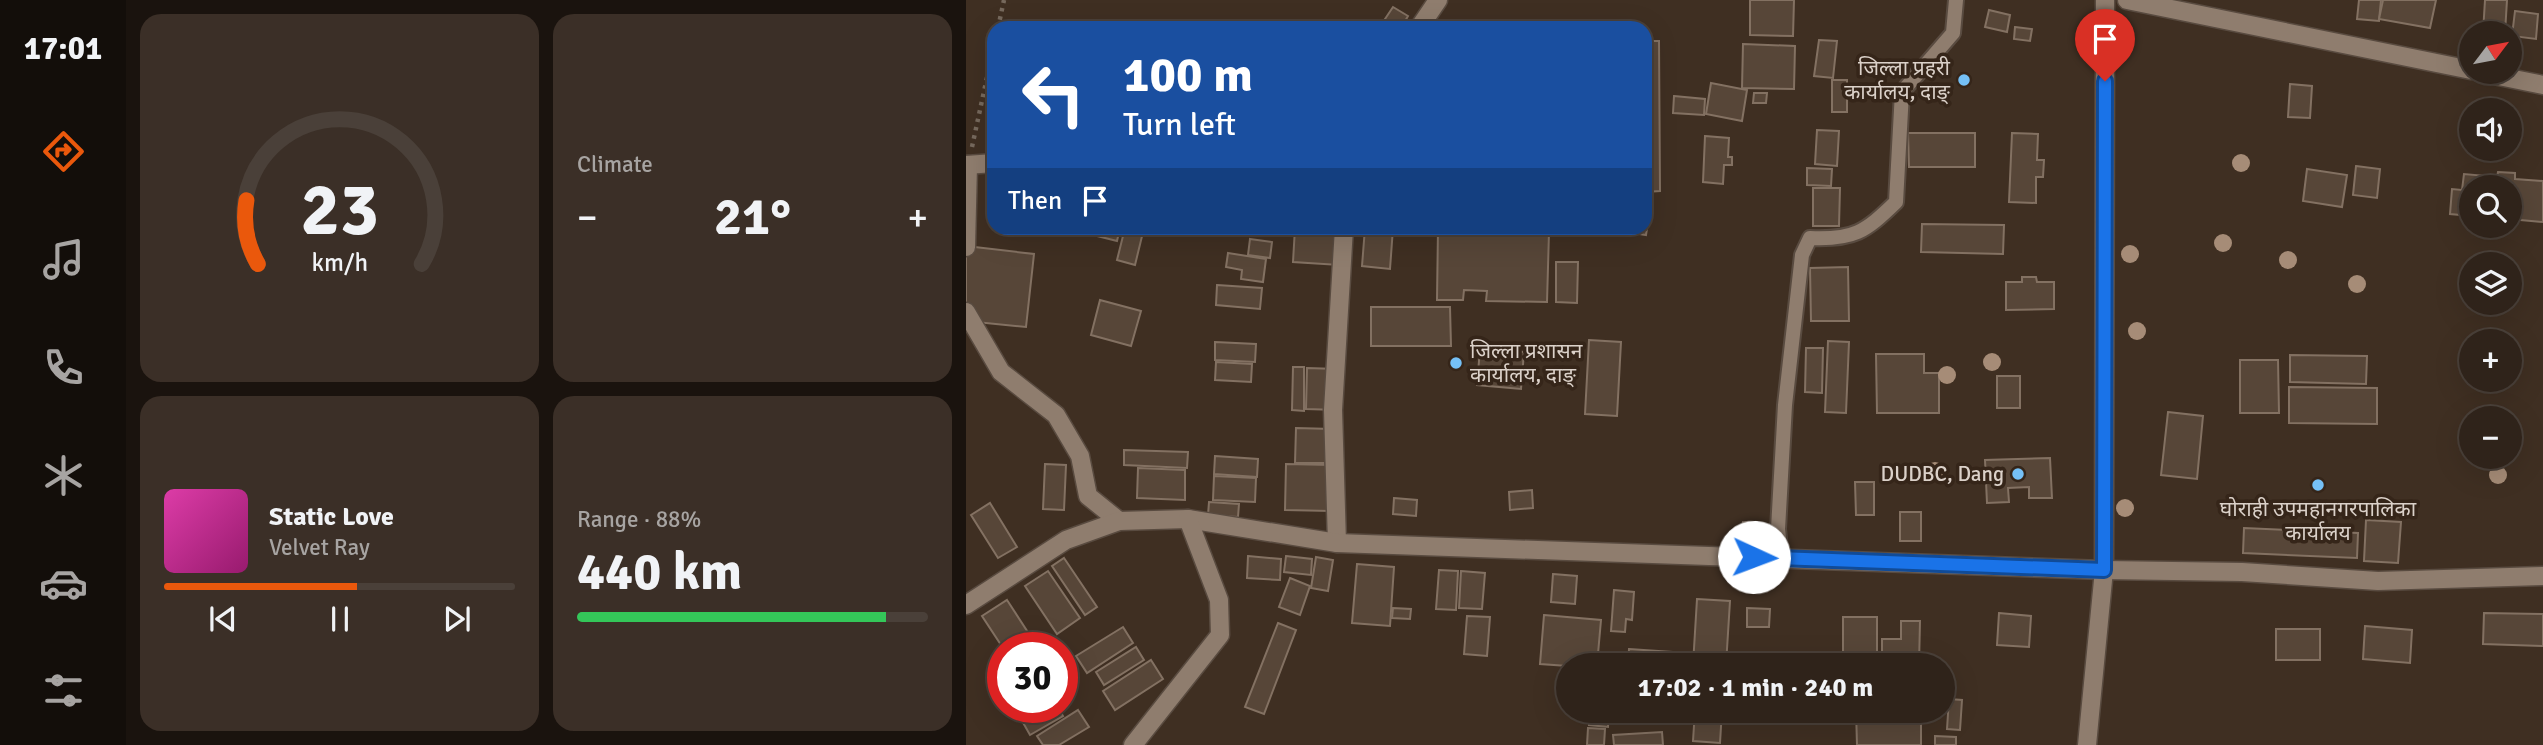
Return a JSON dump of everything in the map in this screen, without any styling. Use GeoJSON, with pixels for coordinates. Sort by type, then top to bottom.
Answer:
{"type":"FeatureCollection","features":[{"type":"Feature","properties":{"kind":"street"},"geometry":{"type":"LineString","coordinates":[[1424,21],[1438,0]]}},
{"type":"Feature","properties":{"kind":"street"},"geometry":{"type":"LineString","coordinates":[[2087,745],[2104,570],[2105,0]]}},
{"type":"Feature","properties":{"kind":"street"},"geometry":{"type":"LineString","coordinates":[[2127,0],[2165,3],[2459,67]]}},
{"type":"Feature","properties":{"kind":"street"},"geometry":{"type":"LineString","coordinates":[[2522,81],[2543,85]]}},
{"type":"Feature","properties":{"kind":"street"},"geometry":{"type":"LineString","coordinates":[[966,247],[967,165],[987,164]]}},
{"type":"Feature","properties":{"kind":"street"},"geometry":{"type":"LineString","coordinates":[[1337,543],[1333,410],[1344,235]]}},
{"type":"Feature","properties":{"kind":"street"},"geometry":{"type":"LineString","coordinates":[[966,312],[1000,372],[1056,415],[1080,456],[1088,496],[1119,521]]}},
{"type":"Feature","properties":{"kind":"street"},"geometry":{"type":"LineString","coordinates":[[966,605],[1066,540],[1119,521],[1188,519],[1337,543],[2104,570],[2242,572],[2378,581],[2543,576]]}},
{"type":"Feature","properties":{"kind":"street"},"geometry":{"type":"LineString","coordinates":[[1133,745],[1220,635],[1219,600],[1188,519]]}},
{"type":"Feature","properties":{"kind":"lane"},"geometry":{"type":"LineString","coordinates":[[1781,558],[1778,529],[1785,405],[1802,255],[1810,238],[1838,239],[1870,227],[1896,202],[1902,92],[1953,33],[1956,0]]}},
{"type":"Feature","properties":{"kind":"path"},"geometry":{"type":"LineString","coordinates":[[1000,21],[1004,0]]}},
{"type":"Feature","properties":{"kind":"path"},"geometry":{"type":"LineString","coordinates":[[967,165],[987,76]]}},
{"type":"Feature","properties":{"kind":"building"},"geometry":{"type":"Polygon","coordinates":[[[1750,0],[1794,0],[1793,36],[1750,35],[1750,0]]]}},
{"type":"Feature","properties":{"kind":"building"},"geometry":{"type":"Polygon","coordinates":[[[2359,0],[2381,0],[2379,21],[2357,19],[2359,0]]]}},
{"type":"Feature","properties":{"kind":"building"},"geometry":{"type":"Polygon","coordinates":[[[2383,0],[2436,0],[2430,28],[2379,19],[2383,0]]]}},
{"type":"Feature","properties":{"kind":"building"},"geometry":{"type":"Polygon","coordinates":[[[2485,0],[2507,0],[2506,21],[2484,21],[2485,0]]]}},
{"type":"Feature","properties":{"kind":"building"},"geometry":{"type":"Polygon","coordinates":[[[1393,7],[1408,16],[1405,21],[1384,21],[1393,7]]]}},
{"type":"Feature","properties":{"kind":"building"},"geometry":{"type":"Polygon","coordinates":[[[1989,10],[2010,15],[2007,32],[1985,27],[1989,10]]]}},
{"type":"Feature","properties":{"kind":"building"},"geometry":{"type":"Polygon","coordinates":[[[2515,11],[2538,14],[2536,39],[2522,37],[2522,21],[2514,21],[2515,11]]]}},
{"type":"Feature","properties":{"kind":"building"},"geometry":{"type":"Polygon","coordinates":[[[2015,27],[2032,29],[2030,41],[2014,39],[2015,27]]]}},
{"type":"Feature","properties":{"kind":"building"},"geometry":{"type":"Polygon","coordinates":[[[1819,40],[1837,41],[1833,78],[1814,76],[1819,40]]]}},
{"type":"Feature","properties":{"kind":"building"},"geometry":{"type":"Polygon","coordinates":[[[1652,41],[1659,41],[1660,191],[1652,192],[1652,41]]]}},
{"type":"Feature","properties":{"kind":"building"},"geometry":{"type":"Polygon","coordinates":[[[1743,44],[1795,46],[1794,89],[1742,88],[1743,44]]]}},
{"type":"Feature","properties":{"kind":"building"},"geometry":{"type":"Polygon","coordinates":[[[1832,80],[1847,80],[1847,112],[1832,112],[1832,80]]]}},
{"type":"Feature","properties":{"kind":"building"},"geometry":{"type":"Polygon","coordinates":[[[1711,83],[1747,90],[1742,121],[1706,114],[1711,83]]]}},
{"type":"Feature","properties":{"kind":"building"},"geometry":{"type":"Polygon","coordinates":[[[2290,84],[2312,86],[2310,118],[2288,117],[2290,84]]]}},
{"type":"Feature","properties":{"kind":"building"},"geometry":{"type":"Polygon","coordinates":[[[1754,93],[1767,93],[1766,103],[1753,103],[1754,93]]]}},
{"type":"Feature","properties":{"kind":"building"},"geometry":{"type":"Polygon","coordinates":[[[1674,96],[1705,99],[1704,115],[1673,113],[1674,96]]]}},
{"type":"Feature","properties":{"kind":"building"},"geometry":{"type":"Polygon","coordinates":[[[1817,130],[1839,131],[1837,166],[1815,164],[1817,130]]]}},
{"type":"Feature","properties":{"kind":"building"},"geometry":{"type":"Polygon","coordinates":[[[1908,133],[1975,133],[1975,167],[1909,167],[1908,133]]]}},
{"type":"Feature","properties":{"kind":"building"},"geometry":{"type":"Polygon","coordinates":[[[2012,133],[2038,134],[2037,160],[2044,160],[2043,177],[2036,177],[2036,203],[2009,202],[2012,133]]]}},
{"type":"Feature","properties":{"kind":"building"},"geometry":{"type":"Polygon","coordinates":[[[1705,136],[1729,138],[1728,157],[1732,157],[1732,165],[1724,165],[1723,184],[1703,182],[1705,136]]]}},
{"type":"Feature","properties":{"kind":"building"},"geometry":{"type":"Polygon","coordinates":[[[2356,166],[2380,169],[2377,198],[2353,195],[2356,166]]]}},
{"type":"Feature","properties":{"kind":"building"},"geometry":{"type":"Polygon","coordinates":[[[1807,168],[1832,169],[1831,186],[1807,185],[1807,168]]]}},
{"type":"Feature","properties":{"kind":"building"},"geometry":{"type":"Polygon","coordinates":[[[2307,169],[2347,175],[2342,207],[2303,201],[2307,169]]]}},
{"type":"Feature","properties":{"kind":"building"},"geometry":{"type":"Polygon","coordinates":[[[2498,172],[2515,173],[2515,175],[2497,175],[2498,172]]]}},
{"type":"Feature","properties":{"kind":"building"},"geometry":{"type":"Polygon","coordinates":[[[2522,180],[2543,181],[2543,222],[2522,220],[2522,180]]]}},
{"type":"Feature","properties":{"kind":"building"},"geometry":{"type":"Polygon","coordinates":[[[1813,188],[1840,188],[1839,226],[1813,226],[1813,188]]]}},
{"type":"Feature","properties":{"kind":"building"},"geometry":{"type":"Polygon","coordinates":[[[2452,189],[2459,190],[2459,215],[2450,214],[2452,189]]]}},
{"type":"Feature","properties":{"kind":"building"},"geometry":{"type":"Polygon","coordinates":[[[1922,224],[2004,225],[2003,254],[1921,252],[1922,224]]]}},
{"type":"Feature","properties":{"kind":"building"},"geometry":{"type":"Polygon","coordinates":[[[1093,235],[1118,235],[1117,241],[1093,235]]]}},
{"type":"Feature","properties":{"kind":"building"},"geometry":{"type":"Polygon","coordinates":[[[1123,235],[1142,235],[1135,265],[1117,260],[1123,235]]]}},
{"type":"Feature","properties":{"kind":"building"},"geometry":{"type":"Polygon","coordinates":[[[1295,235],[1341,235],[1339,265],[1293,262],[1295,235]]]}},
{"type":"Feature","properties":{"kind":"building"},"geometry":{"type":"Polygon","coordinates":[[[1364,235],[1392,235],[1390,269],[1362,266],[1364,235]]]}},
{"type":"Feature","properties":{"kind":"building"},"geometry":{"type":"Polygon","coordinates":[[[1438,235],[1549,235],[1547,302],[1486,301],[1487,291],[1464,290],[1463,300],[1437,300],[1438,235]]]}},
{"type":"Feature","properties":{"kind":"building"},"geometry":{"type":"Polygon","coordinates":[[[1250,239],[1272,242],[1270,258],[1248,255],[1250,239]]]}},
{"type":"Feature","properties":{"kind":"building"},"geometry":{"type":"Polygon","coordinates":[[[966,246],[1034,254],[1026,327],[966,321],[966,246]]]}},
{"type":"Feature","properties":{"kind":"building"},"geometry":{"type":"Polygon","coordinates":[[[1228,253],[1266,259],[1263,282],[1241,279],[1242,270],[1226,267],[1228,253]]]}},
{"type":"Feature","properties":{"kind":"building"},"geometry":{"type":"Polygon","coordinates":[[[1556,262],[1578,262],[1577,303],[1556,302],[1556,262]]]}},
{"type":"Feature","properties":{"kind":"building"},"geometry":{"type":"Polygon","coordinates":[[[1848,267],[1849,321],[1811,321],[1810,268],[1848,267]]]}},
{"type":"Feature","properties":{"kind":"building"},"geometry":{"type":"Polygon","coordinates":[[[2022,277],[2036,277],[2037,282],[2054,282],[2054,309],[2006,310],[2006,282],[2022,282],[2022,277]]]}},
{"type":"Feature","properties":{"kind":"building"},"geometry":{"type":"Polygon","coordinates":[[[1217,285],[1262,288],[1260,309],[1216,305],[1217,285]]]}},
{"type":"Feature","properties":{"kind":"building"},"geometry":{"type":"Polygon","coordinates":[[[1100,300],[1141,311],[1131,346],[1091,335],[1100,300]]]}},
{"type":"Feature","properties":{"kind":"building"},"geometry":{"type":"Polygon","coordinates":[[[1371,307],[1450,307],[1451,346],[1371,346],[1371,307]]]}},
{"type":"Feature","properties":{"kind":"building"},"geometry":{"type":"Polygon","coordinates":[[[1589,340],[1621,342],[1617,416],[1585,414],[1589,340]]]}},
{"type":"Feature","properties":{"kind":"building"},"geometry":{"type":"Polygon","coordinates":[[[1828,341],[1849,342],[1846,413],[1825,412],[1828,341]]]}},
{"type":"Feature","properties":{"kind":"building"},"geometry":{"type":"Polygon","coordinates":[[[1215,342],[1256,344],[1255,362],[1215,360],[1215,342]]]}},
{"type":"Feature","properties":{"kind":"building"},"geometry":{"type":"Polygon","coordinates":[[[1806,348],[1823,348],[1822,393],[1805,392],[1806,348]]]}},
{"type":"Feature","properties":{"kind":"building"},"geometry":{"type":"Polygon","coordinates":[[[1480,349],[1524,352],[1521,389],[1477,385],[1480,349]]]}},
{"type":"Feature","properties":{"kind":"building"},"geometry":{"type":"Polygon","coordinates":[[[1876,354],[1924,354],[1924,373],[1939,373],[1939,413],[1877,413],[1876,354]]]}},
{"type":"Feature","properties":{"kind":"building"},"geometry":{"type":"Polygon","coordinates":[[[2290,355],[2367,356],[2366,384],[2290,382],[2290,355]]]}},
{"type":"Feature","properties":{"kind":"building"},"geometry":{"type":"Polygon","coordinates":[[[2240,360],[2278,360],[2279,413],[2240,413],[2240,360]]]}},
{"type":"Feature","properties":{"kind":"building"},"geometry":{"type":"Polygon","coordinates":[[[1216,362],[1252,364],[1251,382],[1215,380],[1216,362]]]}},
{"type":"Feature","properties":{"kind":"building"},"geometry":{"type":"Polygon","coordinates":[[[1293,367],[1304,367],[1304,411],[1292,410],[1293,367]]]}},
{"type":"Feature","properties":{"kind":"building"},"geometry":{"type":"Polygon","coordinates":[[[1307,368],[1337,369],[1337,410],[1306,409],[1307,368]]]}},
{"type":"Feature","properties":{"kind":"building"},"geometry":{"type":"Polygon","coordinates":[[[1997,376],[2020,376],[2020,408],[1997,408],[1997,376]]]}},
{"type":"Feature","properties":{"kind":"building"},"geometry":{"type":"Polygon","coordinates":[[[2289,387],[2377,388],[2377,424],[2289,423],[2289,387]]]}},
{"type":"Feature","properties":{"kind":"building"},"geometry":{"type":"Polygon","coordinates":[[[2168,412],[2203,416],[2197,479],[2161,475],[2168,412]]]}},
{"type":"Feature","properties":{"kind":"building"},"geometry":{"type":"Polygon","coordinates":[[[1296,428],[1332,429],[1331,463],[1295,463],[1296,428]]]}},
{"type":"Feature","properties":{"kind":"building"},"geometry":{"type":"Polygon","coordinates":[[[1124,450],[1188,452],[1187,468],[1124,465],[1124,450]]]}},
{"type":"Feature","properties":{"kind":"building"},"geometry":{"type":"Polygon","coordinates":[[[1215,456],[1258,459],[1257,477],[1214,474],[1215,456]]]}},
{"type":"Feature","properties":{"kind":"building","name":"DUDBC, Dang"},"geometry":{"type":"Polygon","coordinates":[[[2050,458],[2052,498],[2029,498],[2029,487],[2008,488],[2009,502],[1987,503],[1985,460],[2050,458]]]}},
{"type":"Feature","properties":{"kind":"building"},"geometry":{"type":"Polygon","coordinates":[[[1045,464],[1066,465],[1064,510],[1043,509],[1045,464]]]}},
{"type":"Feature","properties":{"kind":"building"},"geometry":{"type":"Polygon","coordinates":[[[1286,464],[1332,465],[1331,511],[1285,510],[1286,464]]]}},
{"type":"Feature","properties":{"kind":"building"},"geometry":{"type":"Polygon","coordinates":[[[1138,468],[1185,470],[1185,500],[1137,498],[1138,468]]]}},
{"type":"Feature","properties":{"kind":"building"},"geometry":{"type":"Polygon","coordinates":[[[1214,476],[1256,478],[1255,502],[1213,500],[1214,476]]]}},
{"type":"Feature","properties":{"kind":"building"},"geometry":{"type":"Polygon","coordinates":[[[1855,482],[1874,482],[1874,515],[1856,515],[1855,482]]]}},
{"type":"Feature","properties":{"kind":"building"},"geometry":{"type":"Polygon","coordinates":[[[1532,490],[1533,508],[1510,510],[1509,492],[1532,490]]]}},
{"type":"Feature","properties":{"kind":"building"},"geometry":{"type":"Polygon","coordinates":[[[1394,498],[1417,500],[1416,516],[1393,514],[1394,498]]]}},
{"type":"Feature","properties":{"kind":"building"},"geometry":{"type":"Polygon","coordinates":[[[1209,502],[1239,504],[1238,517],[1208,515],[1209,502]]]}},
{"type":"Feature","properties":{"kind":"building"},"geometry":{"type":"Polygon","coordinates":[[[990,503],[1017,547],[998,558],[971,515],[990,503]]]}},
{"type":"Feature","properties":{"kind":"building"},"geometry":{"type":"Polygon","coordinates":[[[1900,512],[1921,512],[1921,541],[1900,541],[1900,512]]]}},
{"type":"Feature","properties":{"kind":"building"},"geometry":{"type":"Polygon","coordinates":[[[2366,520],[2401,522],[2398,563],[2364,561],[2366,520]]]}},
{"type":"Feature","properties":{"kind":"building"},"geometry":{"type":"Polygon","coordinates":[[[1743,522],[1757,522],[1757,535],[1743,535],[1743,522]]]}},
{"type":"Feature","properties":{"kind":"building"},"geometry":{"type":"Polygon","coordinates":[[[2244,528],[2358,533],[2357,558],[2243,553],[2244,528]]]}},
{"type":"Feature","properties":{"kind":"building"},"geometry":{"type":"Polygon","coordinates":[[[1248,556],[1281,559],[1280,580],[1247,578],[1248,556]]]}},
{"type":"Feature","properties":{"kind":"building"},"geometry":{"type":"Polygon","coordinates":[[[1286,556],[1312,559],[1311,575],[1284,572],[1286,556]]]}},
{"type":"Feature","properties":{"kind":"building"},"geometry":{"type":"Polygon","coordinates":[[[1316,557],[1333,560],[1328,591],[1311,588],[1316,557]]]}},
{"type":"Feature","properties":{"kind":"building"},"geometry":{"type":"Polygon","coordinates":[[[1064,558],[1097,607],[1085,615],[1052,566],[1064,558]]]}},
{"type":"Feature","properties":{"kind":"building"},"geometry":{"type":"Polygon","coordinates":[[[1357,564],[1394,567],[1390,626],[1352,623],[1357,564]]]}},
{"type":"Feature","properties":{"kind":"building"},"geometry":{"type":"Polygon","coordinates":[[[1439,570],[1458,571],[1456,610],[1436,609],[1439,570]]]}},
{"type":"Feature","properties":{"kind":"building"},"geometry":{"type":"Polygon","coordinates":[[[1048,571],[1080,618],[1056,632],[1025,586],[1048,571]]]}},
{"type":"Feature","properties":{"kind":"building"},"geometry":{"type":"Polygon","coordinates":[[[1461,571],[1485,573],[1482,609],[1459,608],[1461,571]]]}},
{"type":"Feature","properties":{"kind":"building"},"geometry":{"type":"Polygon","coordinates":[[[1553,574],[1577,576],[1575,604],[1551,602],[1553,574]]]}},
{"type":"Feature","properties":{"kind":"building"},"geometry":{"type":"Polygon","coordinates":[[[1290,578],[1310,586],[1300,615],[1279,607],[1290,578]]]}},
{"type":"Feature","properties":{"kind":"building"},"geometry":{"type":"Polygon","coordinates":[[[1614,590],[1634,592],[1632,620],[1626,619],[1625,632],[1611,631],[1614,590]]]}},
{"type":"Feature","properties":{"kind":"building"},"geometry":{"type":"Polygon","coordinates":[[[1697,599],[1730,601],[1727,653],[1694,653],[1697,599]]]}},
{"type":"Feature","properties":{"kind":"building"},"geometry":{"type":"Polygon","coordinates":[[[1007,600],[1028,632],[992,632],[982,616],[1007,600]]]}},
{"type":"Feature","properties":{"kind":"building"},"geometry":{"type":"Polygon","coordinates":[[[1393,608],[1411,609],[1410,619],[1392,618],[1393,608]]]}},
{"type":"Feature","properties":{"kind":"building"},"geometry":{"type":"Polygon","coordinates":[[[1747,608],[1770,609],[1769,627],[1747,627],[1747,608]]]}},
{"type":"Feature","properties":{"kind":"building"},"geometry":{"type":"Polygon","coordinates":[[[1999,613],[2031,616],[2029,647],[1997,645],[1999,613]]]}},
{"type":"Feature","properties":{"kind":"building"},"geometry":{"type":"Polygon","coordinates":[[[2484,613],[2543,614],[2543,646],[2483,644],[2484,613]]]}},
{"type":"Feature","properties":{"kind":"building"},"geometry":{"type":"Polygon","coordinates":[[[1544,615],[1601,620],[1598,653],[1556,653],[1556,665],[1540,664],[1544,615]]]}},
{"type":"Feature","properties":{"kind":"building"},"geometry":{"type":"Polygon","coordinates":[[[1467,616],[1490,617],[1487,656],[1464,654],[1467,616]]]}},
{"type":"Feature","properties":{"kind":"building"},"geometry":{"type":"Polygon","coordinates":[[[1843,617],[1877,617],[1877,653],[1843,653],[1843,617]]]}},
{"type":"Feature","properties":{"kind":"building"},"geometry":{"type":"Polygon","coordinates":[[[1901,621],[1920,621],[1919,653],[1882,653],[1882,639],[1901,639],[1901,621]]]}},
{"type":"Feature","properties":{"kind":"building"},"geometry":{"type":"Polygon","coordinates":[[[1278,623],[1296,630],[1264,714],[1245,707],[1278,623]]]}},
{"type":"Feature","properties":{"kind":"building"},"geometry":{"type":"Polygon","coordinates":[[[2365,626],[2412,630],[2410,663],[2363,659],[2365,626]]]}},
{"type":"Feature","properties":{"kind":"building"},"geometry":{"type":"Polygon","coordinates":[[[1123,627],[1133,643],[1087,673],[1078,655],[1123,627]]]}},
{"type":"Feature","properties":{"kind":"building"},"geometry":{"type":"Polygon","coordinates":[[[2276,629],[2320,629],[2320,660],[2276,660],[2276,629]]]}},
{"type":"Feature","properties":{"kind":"building"},"geometry":{"type":"Polygon","coordinates":[[[1136,647],[1144,660],[1104,685],[1096,672],[1136,647]]]}},
{"type":"Feature","properties":{"kind":"building"},"geometry":{"type":"Polygon","coordinates":[[[1629,649],[1672,652],[1672,653],[1629,653],[1629,649]]]}},
{"type":"Feature","properties":{"kind":"building"},"geometry":{"type":"Polygon","coordinates":[[[1151,660],[1163,679],[1115,710],[1103,691],[1151,660]]]}},
{"type":"Feature","properties":{"kind":"building"},"geometry":{"type":"Polygon","coordinates":[[[1955,699],[1962,700],[1960,730],[1947,729],[1947,723],[1955,723],[1955,699]]]}},
{"type":"Feature","properties":{"kind":"building"},"geometry":{"type":"Polygon","coordinates":[[[1078,710],[1089,727],[1059,745],[1043,745],[1037,736],[1058,723],[1078,723],[1078,710]]]}},
{"type":"Feature","properties":{"kind":"building"},"geometry":{"type":"Polygon","coordinates":[[[1023,723],[1051,723],[1030,735],[1023,723]]]}},
{"type":"Feature","properties":{"kind":"building"},"geometry":{"type":"Polygon","coordinates":[[[1589,723],[1608,723],[1608,727],[1589,723]]]}},
{"type":"Feature","properties":{"kind":"building"},"geometry":{"type":"Polygon","coordinates":[[[1694,723],[1721,723],[1720,743],[1693,741],[1694,723]]]}},
{"type":"Feature","properties":{"kind":"building"},"geometry":{"type":"Polygon","coordinates":[[[1856,723],[1921,723],[1921,745],[1857,745],[1856,723]]]}},
{"type":"Feature","properties":{"kind":"building"},"geometry":{"type":"Polygon","coordinates":[[[1588,728],[1605,729],[1604,745],[1587,745],[1588,728]]]}},
{"type":"Feature","properties":{"kind":"building"},"geometry":{"type":"Polygon","coordinates":[[[1662,732],[1663,745],[1614,745],[1613,735],[1662,732]]]}},
{"type":"Feature","properties":{"kind":"building"},"geometry":{"type":"Polygon","coordinates":[[[1935,736],[1956,737],[1956,745],[1935,745],[1935,736]]]}},
{"type":"Feature","properties":{"kind":"place","name":"जिल्ला प्रहरी कार्यालय, दाङ्"},"geometry":{"type":"Point","coordinates":[1964,80]}},
{"type":"Feature","properties":{"kind":"place","name":"जिल्ला प्रशासन कार्यालय, दाङ्"},"geometry":{"type":"Point","coordinates":[1456,363]}},
{"type":"Feature","properties":{"kind":"place","name":"DUDBC, Dang"},"geometry":{"type":"Point","coordinates":[2018,474]}},
{"type":"Feature","properties":{"kind":"place","name":"घोराही उपमहानगरपालिका कार्यालय"},"geometry":{"type":"Point","coordinates":[2318,485]}},
{"type":"Feature","properties":{"kind":"route"},"geometry":{"type":"LineString","coordinates":[[1754,557],[2104,570],[2105,81]]}}]}
